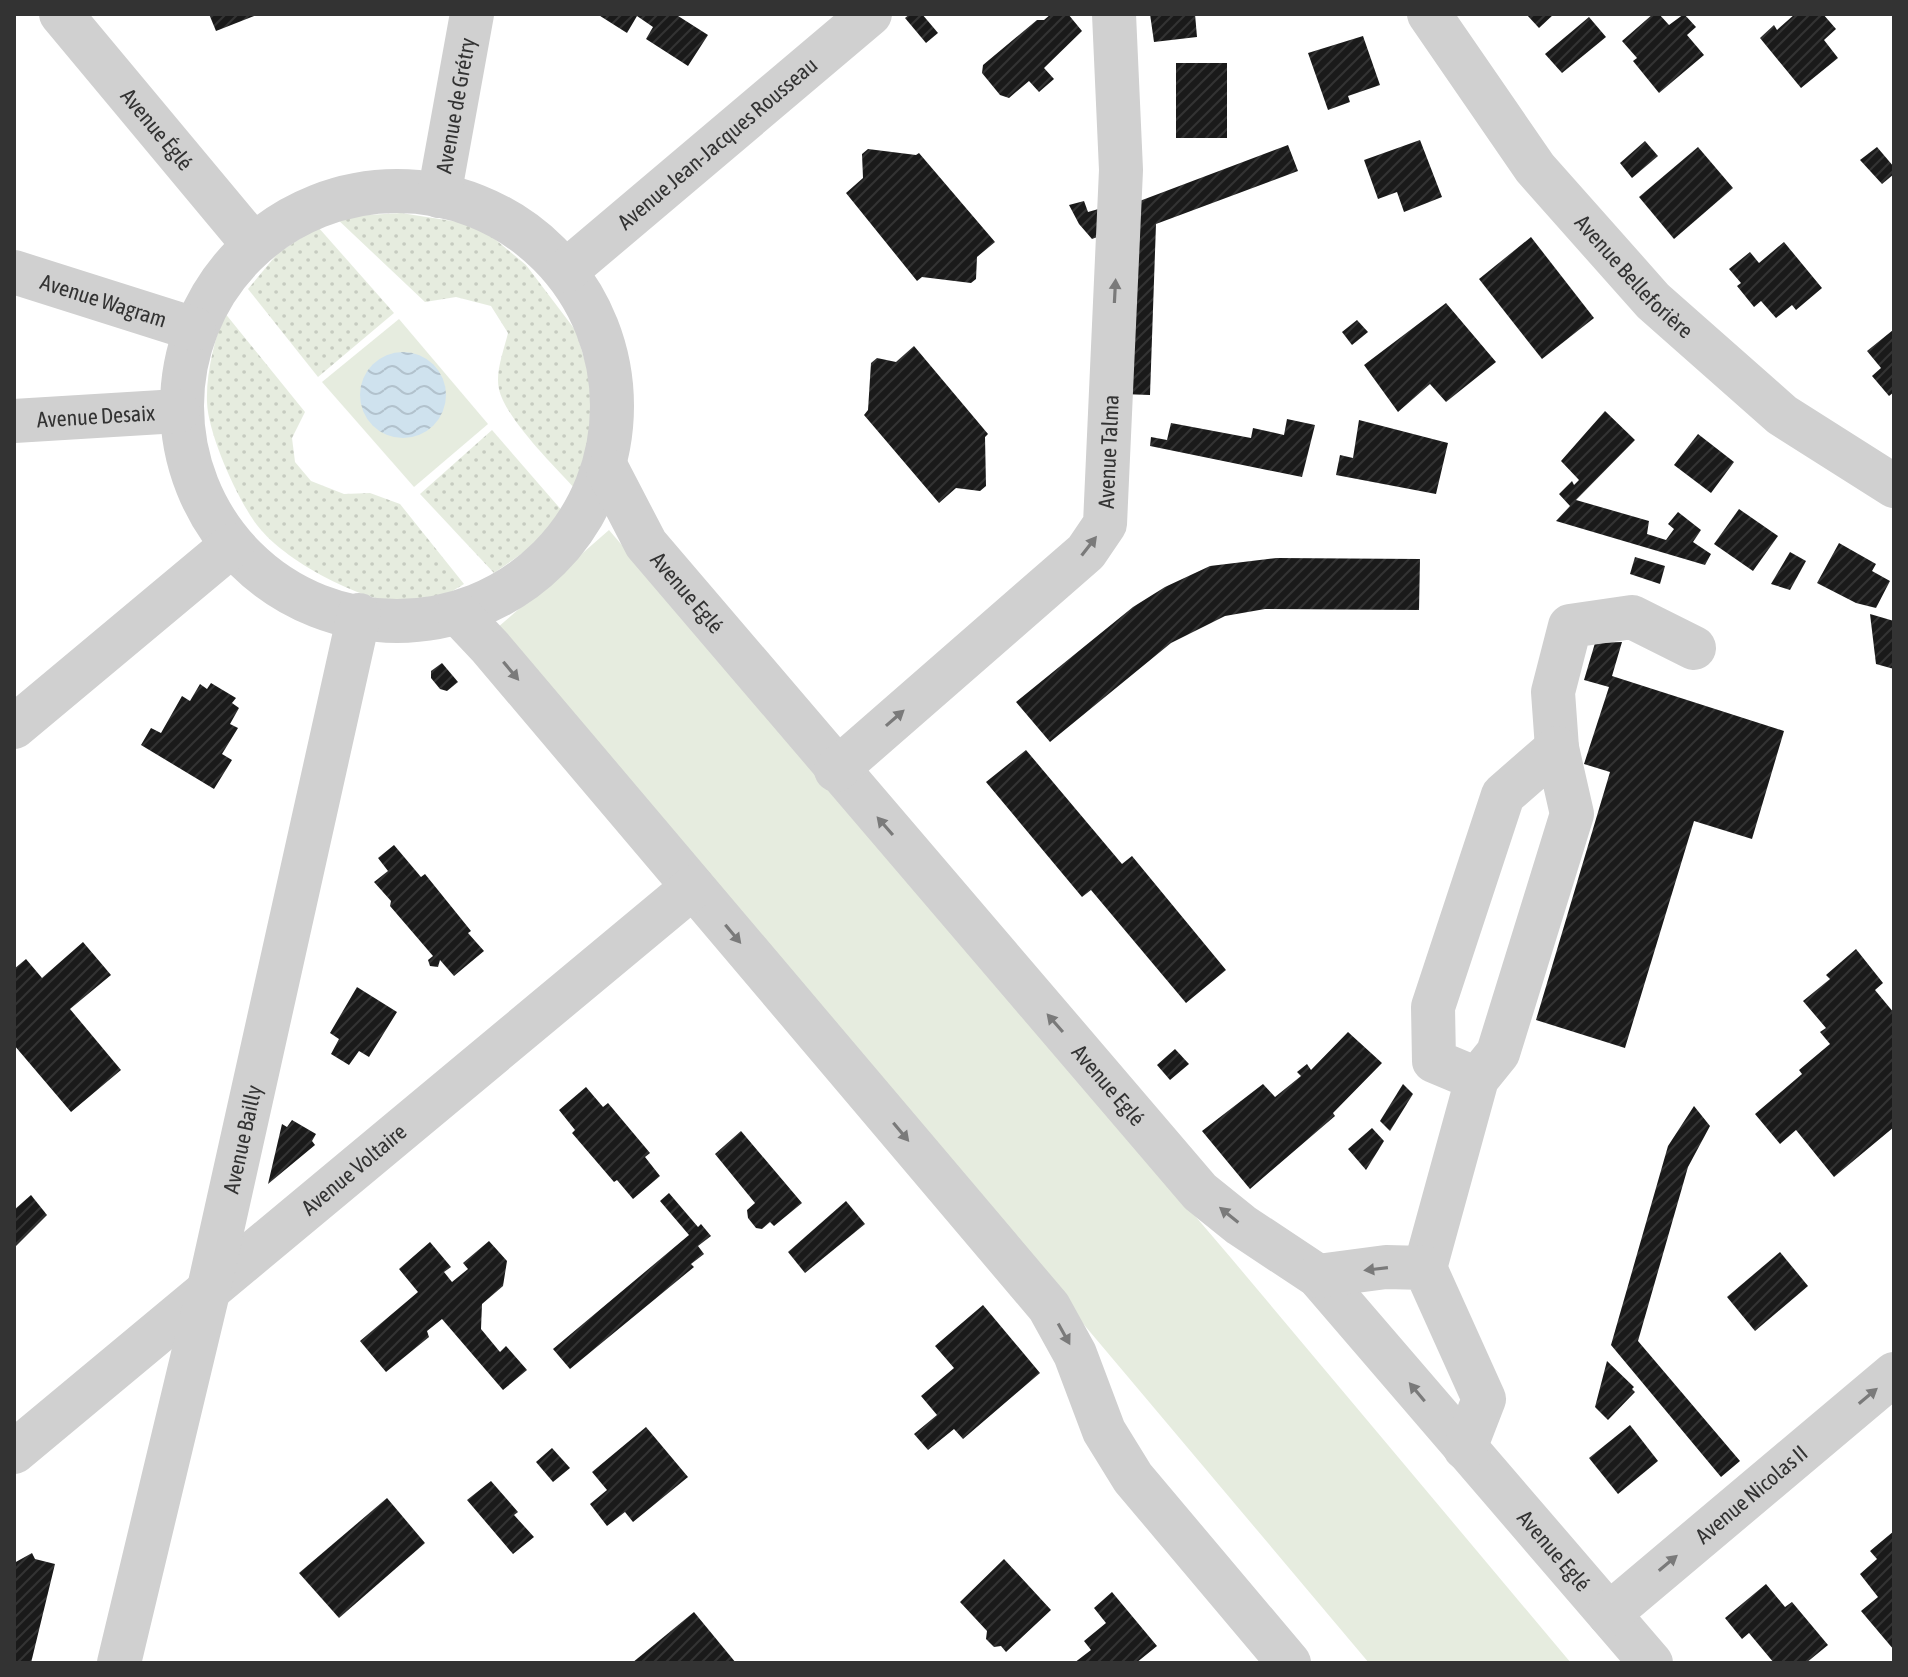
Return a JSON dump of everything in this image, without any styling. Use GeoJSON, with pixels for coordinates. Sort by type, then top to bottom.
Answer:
{"type":"FeatureCollection","features":[{"type":"Feature","properties":{"kind":"street","name":"Avenue Églé"},"geometry":{"type":"LineString","coordinates":[[61,14],[252,243]]}},
{"type":"Feature","properties":{"kind":"street","name":"Avenue de Grétry"},"geometry":{"type":"LineString","coordinates":[[439,196],[472,14]]}},
{"type":"Feature","properties":{"kind":"street","name":"Avenue Jean-Jacques Rousseau"},"geometry":{"type":"LineString","coordinates":[[566,271],[870,14]]}},
{"type":"Feature","properties":{"kind":"street","name":"Avenue Talma"},"geometry":{"type":"LineString","coordinates":[[836,770],[1086,552],[1105,524],[1121,170],[1114,14]]}},
{"type":"Feature","properties":{"kind":"street","name":"Avenue Belleforière"},"geometry":{"type":"LineString","coordinates":[[1429,14],[1535,168],[1653,301],[1782,415],[1894,486]]}},
{"type":"Feature","properties":{"kind":"street"},"geometry":{"type":"LineString","coordinates":[[374,193],[439,196],[509,222],[566,271],[601,332],[616,401],[608,471],[584,525],[543,561],[496,594],[458,613],[408,618],[359,615],[294,593],[232,545],[190,484],[178,411],[182,369],[194,329],[221,278],[252,243],[310,210],[374,193]]}},
{"type":"Feature","properties":{"kind":"street","name":"Avenue Wagram"},"geometry":{"type":"LineString","coordinates":[[14,272],[194,329]]}},
{"type":"Feature","properties":{"kind":"street","name":"Avenue Desaix"},"geometry":{"type":"LineString","coordinates":[[14,421],[178,411]]}},
{"type":"Feature","properties":{"kind":"street","name":"Avenue Eglé"},"geometry":{"type":"LineString","coordinates":[[608,471],[646,544],[836,770],[1200,1192],[1241,1225],[1318,1276],[1651,1663]]}},
{"type":"Feature","properties":{"kind":"street"},"geometry":{"type":"LineString","coordinates":[[14,727],[232,545]]}},
{"type":"Feature","properties":{"kind":"street"},"geometry":{"type":"LineString","coordinates":[[458,613],[1049,1307],[1075,1354],[1104,1431],[1133,1478],[1268,1656]]}},
{"type":"Feature","properties":{"kind":"street","name":"Avenue Bailly"},"geometry":{"type":"LineString","coordinates":[[119,1663],[209,1288],[359,615]]}},
{"type":"Feature","properties":{"kind":"street"},"geometry":{"type":"LineString","coordinates":[[1465,1448],[1484,1399],[1425,1268],[1477,1079],[1498,1053],[1572,814],[1557,748],[1553,692],[1570,626],[1632,617],[1694,648]]}},
{"type":"Feature","properties":{"kind":"street"},"geometry":{"type":"LineString","coordinates":[[1477,1079],[1434,1061],[1433,1007],[1503,795],[1557,748]]}},
{"type":"Feature","properties":{"kind":"street","name":"Avenue Voltaire"},"geometry":{"type":"LineString","coordinates":[[14,1452],[693,887]]}},
{"type":"Feature","properties":{"kind":"street"},"geometry":{"type":"LineString","coordinates":[[1318,1276],[1386,1267],[1425,1268]]}},
{"type":"Feature","properties":{"kind":"street","name":"Avenue Nicolas II"},"geometry":{"type":"LineString","coordinates":[[1609,1614],[1894,1374]]}},
{"type":"Feature","properties":{"kind":"shaded area"},"geometry":{"type":"Polygon","coordinates":[[[401,213],[478,225],[526,265],[576,331],[593,388],[589,447],[576,490],[532,442],[503,401],[498,375],[508,333],[491,306],[456,297],[425,302],[335,217],[401,213]]]}},
{"type":"Feature","properties":{"kind":"shaded area"},"geometry":{"type":"Polygon","coordinates":[[[318,227],[394,313],[318,377],[248,289],[278,253],[318,227]]]}},
{"type":"Feature","properties":{"kind":"shaded area"},"geometry":{"type":"Polygon","coordinates":[[[224,312],[305,412],[292,438],[295,462],[311,481],[344,494],[370,493],[400,504],[464,584],[431,603],[400,604],[353,590],[329,579],[285,552],[267,536],[254,521],[231,480],[209,415],[207,390],[210,368],[224,312]]]}},
{"type":"Feature","properties":{"kind":"shaded area"},"geometry":{"type":"Polygon","coordinates":[[[399,319],[488,424],[414,487],[322,382],[399,319]]]}},
{"type":"Feature","properties":{"kind":"shaded area"},"geometry":{"type":"Polygon","coordinates":[[[492,430],[564,513],[530,548],[494,573],[420,494],[492,430]]]}},
{"type":"Feature","properties":{"kind":"shaded area"},"geometry":{"type":"Polygon","coordinates":[[[609,530],[1231,1258],[1571,1663],[1369,1663],[497,628],[609,530]]]}},
{"type":"Feature","properties":{"kind":"water"},"geometry":{"type":"Polygon","coordinates":[[[403,352],[427,359],[439,371],[446,395],[439,419],[427,431],[403,438],[379,431],[367,419],[360,395],[367,371],[379,359],[403,352]]]}},
{"type":"Feature","properties":{"kind":"building"},"geometry":{"type":"Polygon","coordinates":[[[209,14],[259,14],[216,31],[209,14]]]}},
{"type":"Feature","properties":{"kind":"building"},"geometry":{"type":"Polygon","coordinates":[[[597,14],[675,14],[708,35],[688,66],[646,39],[653,27],[637,16],[627,33],[597,14]]]}},
{"type":"Feature","properties":{"kind":"building"},"geometry":{"type":"Polygon","coordinates":[[[910,14],[922,14],[938,33],[926,43],[905,18],[910,14]]]}},
{"type":"Feature","properties":{"kind":"building"},"geometry":{"type":"Polygon","coordinates":[[[1051,14],[1068,14],[1082,31],[1044,68],[1054,79],[1039,92],[1029,81],[1009,98],[1000,95],[982,73],[983,65],[1037,20],[1044,20],[1051,14]]]}},
{"type":"Feature","properties":{"kind":"building"},"geometry":{"type":"Polygon","coordinates":[[[1150,14],[1195,14],[1197,37],[1154,42],[1150,14]]]}},
{"type":"Feature","properties":{"kind":"building"},"geometry":{"type":"Polygon","coordinates":[[[1526,14],[1554,14],[1539,28],[1526,14]]]}},
{"type":"Feature","properties":{"kind":"building"},"geometry":{"type":"Polygon","coordinates":[[[1653,14],[1659,14],[1669,25],[1684,14],[1696,27],[1687,35],[1704,55],[1659,93],[1633,61],[1637,58],[1622,41],[1653,14]]]}},
{"type":"Feature","properties":{"kind":"building"},"geometry":{"type":"Polygon","coordinates":[[[1795,14],[1823,14],[1836,29],[1824,40],[1838,58],[1801,88],[1760,38],[1774,25],[1777,30],[1795,14]]]}},
{"type":"Feature","properties":{"kind":"building"},"geometry":{"type":"Polygon","coordinates":[[[1589,17],[1606,37],[1562,73],[1545,54],[1589,17]]]}},
{"type":"Feature","properties":{"kind":"building"},"geometry":{"type":"Polygon","coordinates":[[[1363,36],[1380,85],[1348,96],[1350,102],[1328,110],[1308,53],[1363,36]]]}},
{"type":"Feature","properties":{"kind":"building"},"geometry":{"type":"Polygon","coordinates":[[[1176,63],[1227,63],[1227,138],[1176,138],[1176,63]]]}},
{"type":"Feature","properties":{"kind":"building"},"geometry":{"type":"Polygon","coordinates":[[[1420,140],[1442,197],[1404,212],[1397,192],[1378,199],[1364,160],[1420,140]]]}},
{"type":"Feature","properties":{"kind":"building"},"geometry":{"type":"Polygon","coordinates":[[[1645,141],[1658,156],[1632,178],[1620,163],[1645,141]]]}},
{"type":"Feature","properties":{"kind":"building"},"geometry":{"type":"Polygon","coordinates":[[[1288,145],[1298,171],[1156,224],[1150,395],[1122,394],[1129,205],[1288,145]]]}},
{"type":"Feature","properties":{"kind":"building"},"geometry":{"type":"Polygon","coordinates":[[[1698,147],[1733,188],[1674,239],[1639,197],[1698,147]]]}},
{"type":"Feature","properties":{"kind":"building"},"geometry":{"type":"Polygon","coordinates":[[[1877,147],[1894,167],[1894,174],[1882,184],[1860,160],[1877,147]]]}},
{"type":"Feature","properties":{"kind":"building"},"geometry":{"type":"Polygon","coordinates":[[[868,149],[919,153],[995,242],[977,257],[976,279],[971,283],[922,277],[917,281],[846,193],[863,178],[862,154],[868,149]]]}},
{"type":"Feature","properties":{"kind":"building"},"geometry":{"type":"Polygon","coordinates":[[[1084,201],[1088,212],[1109,206],[1108,233],[1092,239],[1079,224],[1069,205],[1084,201]]]}},
{"type":"Feature","properties":{"kind":"building"},"geometry":{"type":"Polygon","coordinates":[[[1531,237],[1594,318],[1542,359],[1479,279],[1531,237]]]}},
{"type":"Feature","properties":{"kind":"building"},"geometry":{"type":"Polygon","coordinates":[[[1784,242],[1822,288],[1796,310],[1792,305],[1776,318],[1761,301],[1754,307],[1737,286],[1741,283],[1729,269],[1750,252],[1759,263],[1784,242]]]}},
{"type":"Feature","properties":{"kind":"building"},"geometry":{"type":"Polygon","coordinates":[[[1446,303],[1496,362],[1446,402],[1430,384],[1398,412],[1364,365],[1446,303]]]}},
{"type":"Feature","properties":{"kind":"building"},"geometry":{"type":"Polygon","coordinates":[[[1357,320],[1368,332],[1352,345],[1342,332],[1357,320]]]}},
{"type":"Feature","properties":{"kind":"building"},"geometry":{"type":"Polygon","coordinates":[[[1893,330],[1894,392],[1889,396],[1872,376],[1881,368],[1867,351],[1893,330]]]}},
{"type":"Feature","properties":{"kind":"building"},"geometry":{"type":"Polygon","coordinates":[[[914,346],[988,434],[985,437],[986,486],[980,491],[956,488],[939,503],[864,415],[868,410],[871,363],[877,358],[896,362],[914,346]]]}},
{"type":"Feature","properties":{"kind":"building"},"geometry":{"type":"Polygon","coordinates":[[[1605,411],[1635,440],[1576,500],[1649,521],[1647,534],[1666,540],[1674,529],[1668,524],[1678,512],[1701,530],[1693,542],[1711,554],[1705,565],[1556,521],[1570,506],[1559,494],[1572,481],[1574,485],[1579,480],[1561,461],[1605,411]]]}},
{"type":"Feature","properties":{"kind":"building"},"geometry":{"type":"Polygon","coordinates":[[[1287,419],[1315,425],[1302,477],[1150,446],[1151,437],[1167,440],[1171,423],[1251,438],[1253,428],[1284,435],[1287,419]]]}},
{"type":"Feature","properties":{"kind":"building"},"geometry":{"type":"Polygon","coordinates":[[[1359,420],[1448,443],[1436,494],[1336,475],[1340,455],[1353,458],[1359,420]]]}},
{"type":"Feature","properties":{"kind":"building"},"geometry":{"type":"Polygon","coordinates":[[[1698,434],[1734,462],[1711,493],[1674,465],[1698,434]]]}},
{"type":"Feature","properties":{"kind":"building"},"geometry":{"type":"Polygon","coordinates":[[[1739,509],[1778,536],[1753,571],[1714,544],[1739,509]]]}},
{"type":"Feature","properties":{"kind":"building"},"geometry":{"type":"Polygon","coordinates":[[[1839,543],[1876,564],[1872,571],[1890,581],[1876,608],[1856,603],[1817,583],[1839,543]]]}},
{"type":"Feature","properties":{"kind":"building"},"geometry":{"type":"Polygon","coordinates":[[[1790,552],[1806,561],[1790,590],[1771,584],[1790,552]]]}},
{"type":"Feature","properties":{"kind":"building"},"geometry":{"type":"Polygon","coordinates":[[[1635,557],[1665,566],[1660,584],[1630,574],[1635,557]]]}},
{"type":"Feature","properties":{"kind":"building"},"geometry":{"type":"Polygon","coordinates":[[[1277,558],[1420,559],[1419,610],[1265,609],[1225,616],[1171,643],[1050,742],[1016,702],[1133,607],[1165,587],[1210,566],[1277,558]]]}},
{"type":"Feature","properties":{"kind":"building"},"geometry":{"type":"Polygon","coordinates":[[[1870,614],[1894,621],[1894,669],[1876,664],[1870,614]]]}},
{"type":"Feature","properties":{"kind":"building"},"geometry":{"type":"Polygon","coordinates":[[[1622,642],[1612,676],[1784,731],[1752,839],[1694,821],[1625,1048],[1536,1020],[1610,772],[1584,764],[1609,687],[1584,680],[1595,643],[1622,642]]]}},
{"type":"Feature","properties":{"kind":"building"},"geometry":{"type":"Polygon","coordinates":[[[442,663],[458,682],[447,691],[440,689],[431,678],[431,671],[442,663]]]}},
{"type":"Feature","properties":{"kind":"building"},"geometry":{"type":"Polygon","coordinates":[[[211,683],[236,698],[232,703],[239,708],[230,724],[238,728],[222,754],[232,760],[214,789],[141,745],[151,728],[161,733],[182,696],[190,701],[200,684],[207,689],[211,683]]]}},
{"type":"Feature","properties":{"kind":"building"},"geometry":{"type":"Polygon","coordinates":[[[1026,750],[1122,864],[1132,856],[1226,970],[1186,1003],[1091,890],[1082,897],[986,782],[1026,750]]]}},
{"type":"Feature","properties":{"kind":"building"},"geometry":{"type":"Polygon","coordinates":[[[394,845],[421,877],[425,874],[484,951],[454,976],[440,960],[438,967],[430,966],[428,960],[433,956],[390,906],[391,901],[374,882],[388,871],[378,858],[394,845]]]}},
{"type":"Feature","properties":{"kind":"building"},"geometry":{"type":"Polygon","coordinates":[[[83,942],[111,975],[70,1009],[121,1070],[71,1112],[14,1045],[14,969],[26,959],[42,978],[83,942]]]}},
{"type":"Feature","properties":{"kind":"building"},"geometry":{"type":"Polygon","coordinates":[[[1856,949],[1883,983],[1875,990],[1894,1013],[1894,1127],[1834,1177],[1796,1130],[1780,1144],[1755,1114],[1802,1074],[1799,1070],[1830,1044],[1820,1032],[1826,1028],[1803,1001],[1830,979],[1826,975],[1856,949]]]}},
{"type":"Feature","properties":{"kind":"building"},"geometry":{"type":"Polygon","coordinates":[[[357,987],[397,1012],[369,1057],[359,1051],[349,1065],[331,1054],[339,1039],[330,1033],[357,987]]]}},
{"type":"Feature","properties":{"kind":"building"},"geometry":{"type":"Polygon","coordinates":[[[1348,1032],[1382,1063],[1333,1113],[1335,1116],[1250,1189],[1202,1131],[1263,1084],[1275,1097],[1301,1076],[1297,1072],[1307,1064],[1311,1070],[1348,1032]]]}},
{"type":"Feature","properties":{"kind":"building"},"geometry":{"type":"Polygon","coordinates":[[[1175,1049],[1189,1064],[1170,1080],[1157,1065],[1175,1049]]]}},
{"type":"Feature","properties":{"kind":"building"},"geometry":{"type":"Polygon","coordinates":[[[1403,1084],[1413,1094],[1390,1131],[1380,1121],[1403,1084]]]}},
{"type":"Feature","properties":{"kind":"building"},"geometry":{"type":"Polygon","coordinates":[[[586,1087],[603,1107],[608,1103],[650,1153],[645,1157],[660,1176],[633,1199],[617,1180],[614,1182],[572,1133],[575,1130],[559,1110],[586,1087]]]}},
{"type":"Feature","properties":{"kind":"building"},"geometry":{"type":"Polygon","coordinates":[[[1694,1106],[1710,1126],[1688,1167],[1638,1341],[1740,1461],[1721,1477],[1611,1345],[1668,1146],[1694,1106]]]}},
{"type":"Feature","properties":{"kind":"building"},"geometry":{"type":"Polygon","coordinates":[[[292,1120],[316,1134],[312,1141],[315,1145],[268,1184],[282,1124],[287,1127],[292,1120]]]}},
{"type":"Feature","properties":{"kind":"building"},"geometry":{"type":"Polygon","coordinates":[[[1372,1128],[1384,1141],[1366,1170],[1348,1149],[1372,1128]]]}},
{"type":"Feature","properties":{"kind":"building"},"geometry":{"type":"Polygon","coordinates":[[[741,1131],[802,1203],[774,1226],[770,1222],[762,1229],[756,1228],[748,1218],[747,1210],[755,1203],[715,1154],[741,1131]]]}},
{"type":"Feature","properties":{"kind":"building"},"geometry":{"type":"Polygon","coordinates":[[[669,1193],[698,1227],[701,1224],[711,1236],[698,1246],[704,1254],[691,1264],[694,1267],[570,1369],[553,1349],[689,1235],[660,1201],[669,1193]]]}},
{"type":"Feature","properties":{"kind":"building"},"geometry":{"type":"Polygon","coordinates":[[[31,1195],[47,1215],[14,1248],[14,1210],[31,1195]]]}},
{"type":"Feature","properties":{"kind":"building"},"geometry":{"type":"Polygon","coordinates":[[[846,1201],[865,1224],[805,1273],[788,1252],[846,1201]]]}},
{"type":"Feature","properties":{"kind":"building"},"geometry":{"type":"Polygon","coordinates":[[[489,1241],[507,1261],[503,1286],[482,1304],[481,1329],[500,1352],[506,1346],[527,1370],[503,1390],[442,1319],[427,1331],[429,1337],[386,1372],[360,1341],[418,1292],[399,1269],[430,1242],[451,1267],[444,1272],[452,1282],[468,1269],[463,1263],[489,1241]]]}},
{"type":"Feature","properties":{"kind":"building"},"geometry":{"type":"Polygon","coordinates":[[[1780,1252],[1808,1286],[1755,1331],[1727,1297],[1780,1252]]]}},
{"type":"Feature","properties":{"kind":"building"},"geometry":{"type":"Polygon","coordinates":[[[983,1305],[1040,1373],[963,1439],[954,1429],[928,1450],[914,1434],[937,1415],[921,1396],[954,1368],[935,1346],[983,1305]]]}},
{"type":"Feature","properties":{"kind":"building"},"geometry":{"type":"Polygon","coordinates":[[[1607,1361],[1634,1387],[1635,1392],[1608,1420],[1595,1407],[1607,1361]]]}},
{"type":"Feature","properties":{"kind":"building"},"geometry":{"type":"Polygon","coordinates":[[[1630,1425],[1658,1461],[1618,1494],[1589,1458],[1630,1425]]]}},
{"type":"Feature","properties":{"kind":"building"},"geometry":{"type":"Polygon","coordinates":[[[646,1427],[688,1477],[633,1522],[625,1512],[607,1526],[590,1504],[607,1490],[592,1472],[646,1427]]]}},
{"type":"Feature","properties":{"kind":"building"},"geometry":{"type":"Polygon","coordinates":[[[552,1448],[570,1468],[553,1482],[536,1462],[552,1448]]]}},
{"type":"Feature","properties":{"kind":"building"},"geometry":{"type":"Polygon","coordinates":[[[491,1481],[518,1512],[514,1515],[534,1537],[513,1554],[467,1500],[491,1481]]]}},
{"type":"Feature","properties":{"kind":"building"},"geometry":{"type":"Polygon","coordinates":[[[387,1498],[425,1543],[339,1618],[299,1573],[387,1498]]]}},
{"type":"Feature","properties":{"kind":"building"},"geometry":{"type":"Polygon","coordinates":[[[1894,1531],[1894,1650],[1861,1611],[1878,1597],[1860,1574],[1877,1559],[1870,1551],[1894,1531]]]}},
{"type":"Feature","properties":{"kind":"building"},"geometry":{"type":"Polygon","coordinates":[[[32,1553],[35,1559],[55,1564],[31,1663],[23,1663],[14,1661],[14,1563],[32,1553]]]}},
{"type":"Feature","properties":{"kind":"building"},"geometry":{"type":"Polygon","coordinates":[[[1004,1559],[1051,1610],[1006,1652],[986,1639],[987,1631],[960,1602],[1004,1559]]]}},
{"type":"Feature","properties":{"kind":"building"},"geometry":{"type":"Polygon","coordinates":[[[1766,1584],[1785,1607],[1792,1602],[1828,1645],[1806,1663],[1774,1663],[1749,1633],[1742,1639],[1725,1618],[1766,1584]]]}},
{"type":"Feature","properties":{"kind":"building"},"geometry":{"type":"Polygon","coordinates":[[[1112,1592],[1157,1646],[1136,1663],[1074,1663],[1091,1650],[1084,1641],[1106,1623],[1094,1608],[1112,1592]]]}},
{"type":"Feature","properties":{"kind":"building"},"geometry":{"type":"Polygon","coordinates":[[[694,1612],[736,1663],[632,1663],[694,1612]]]}}]}
